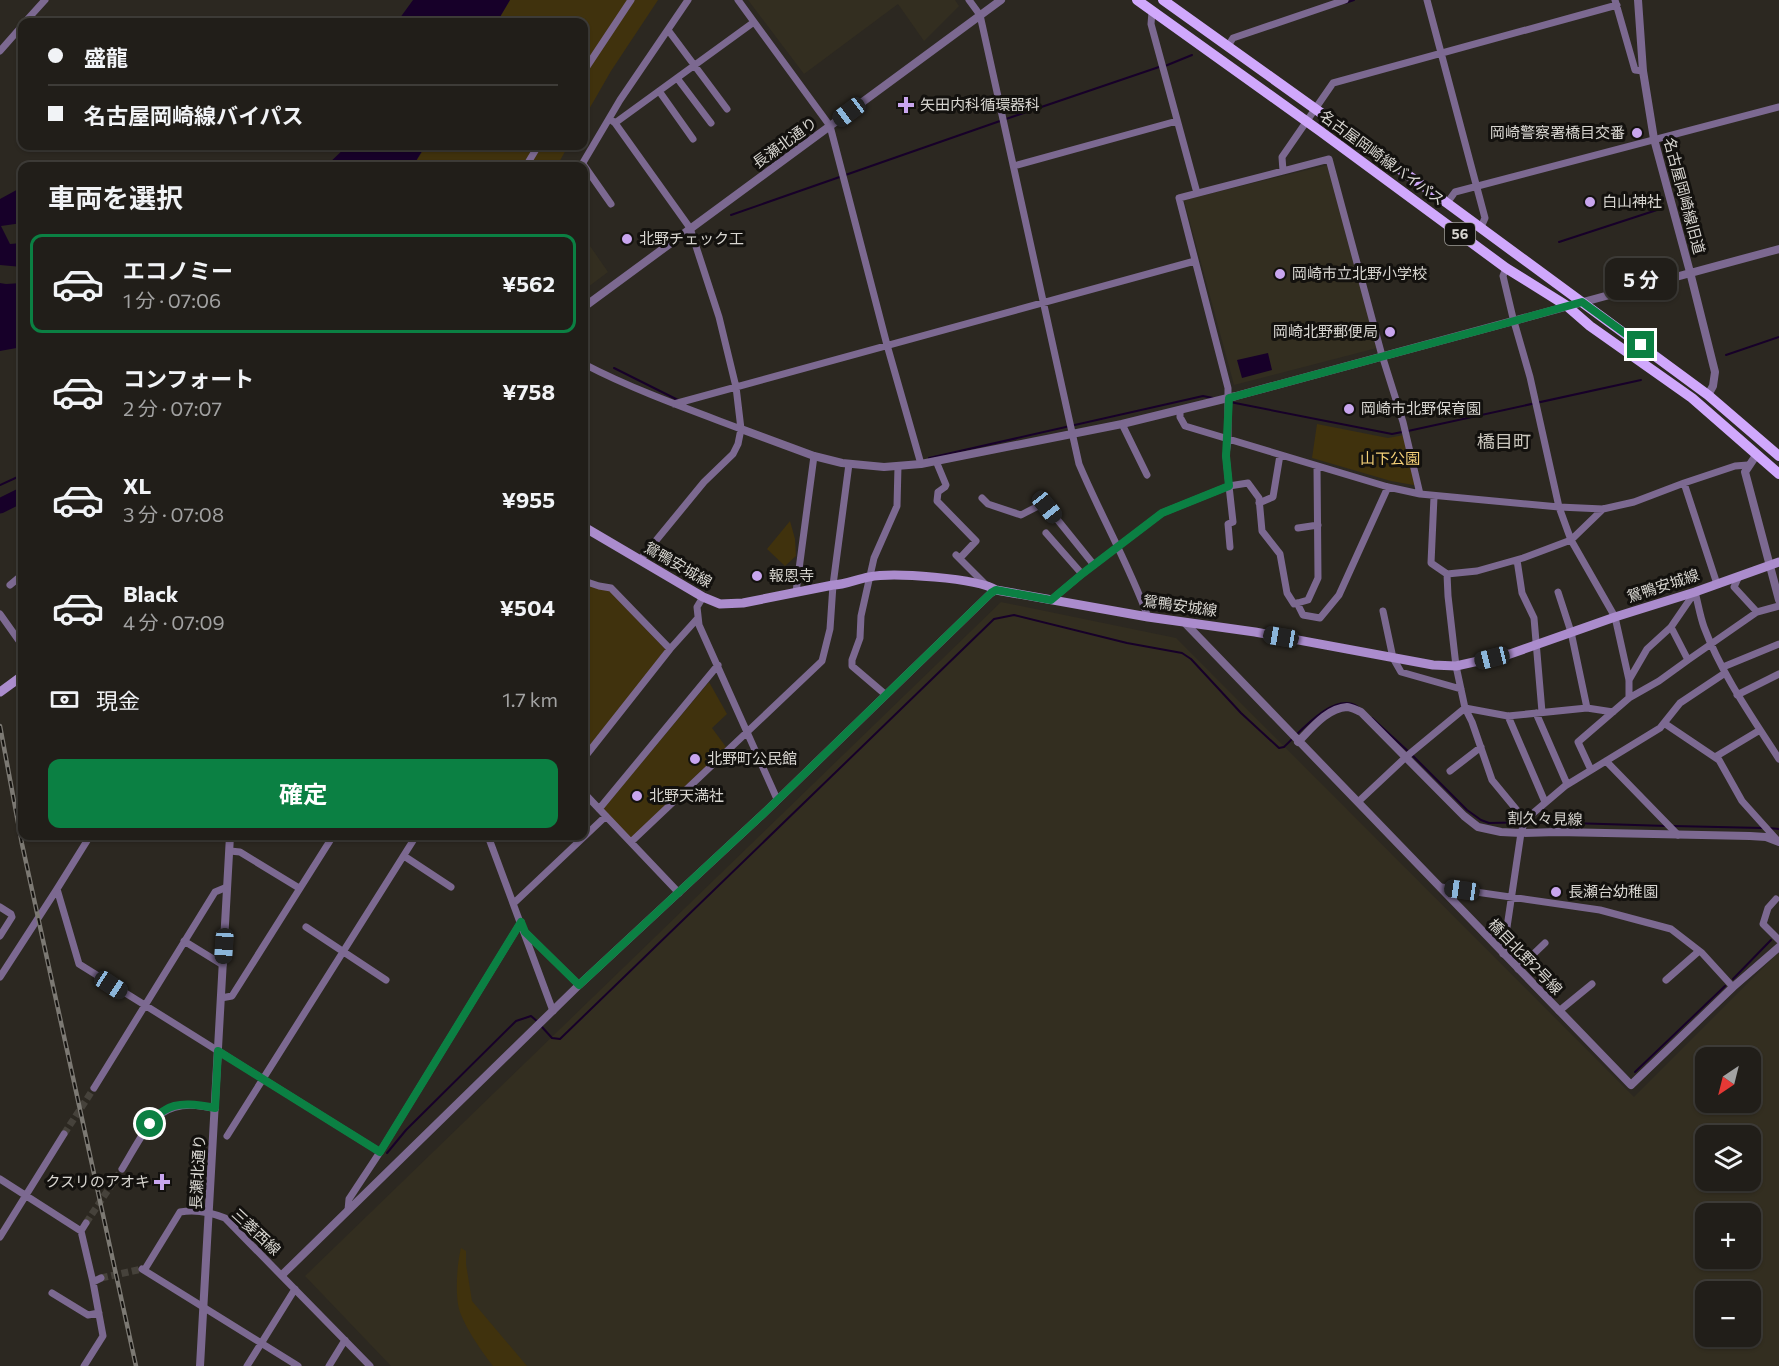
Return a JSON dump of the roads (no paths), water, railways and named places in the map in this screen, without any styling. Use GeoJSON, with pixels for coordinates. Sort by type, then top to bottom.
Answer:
{"type":"FeatureCollection","features":[{"type":"Feature","properties":{"kind":"main road","name":"名古屋岡崎線バイパス"},"geometry":{"type":"LineString","coordinates":[[1137,0],[1506,268],[1567,306],[1590,326],[1692,398],[1779,474]]}},
{"type":"Feature","properties":{"kind":"main road","name":"名古屋岡崎線バイパス"},"geometry":{"type":"LineString","coordinates":[[1163,0],[1447,203],[1708,394],[1779,455]]}},
{"type":"Feature","properties":{"kind":"main road","name":"鴛鴨安城線"},"geometry":{"type":"LineString","coordinates":[[588,529],[703,597],[720,604],[743,603],[840,585],[870,576],[897,574],[961,581],[1148,617],[1255,632],[1433,665],[1456,666],[1510,654],[1774,563]]}},
{"type":"Feature","properties":{"kind":"main road"},"geometry":{"type":"LineString","coordinates":[[0,692],[18,679]]}},
{"type":"Feature","properties":{"kind":"street"},"geometry":{"type":"LineString","coordinates":[[29,18],[45,0]]}},
{"type":"Feature","properties":{"kind":"street"},"geometry":{"type":"LineString","coordinates":[[588,65],[631,0]]}},
{"type":"Feature","properties":{"kind":"street"},"geometry":{"type":"LineString","coordinates":[[584,162],[612,121],[620,100],[688,0]]}},
{"type":"Feature","properties":{"kind":"street"},"geometry":{"type":"LineString","coordinates":[[738,0],[830,126],[887,345],[921,464]]}},
{"type":"Feature","properties":{"kind":"street"},"geometry":{"type":"LineString","coordinates":[[969,0],[980,15],[1079,464],[1148,617]]}},
{"type":"Feature","properties":{"kind":"street","name":"長瀬北通り"},"geometry":{"type":"LineString","coordinates":[[588,304],[1001,0]]}},
{"type":"Feature","properties":{"kind":"street"},"geometry":{"type":"LineString","coordinates":[[1228,46],[1233,38],[1345,0]]}},
{"type":"Feature","properties":{"kind":"street"},"geometry":{"type":"LineString","coordinates":[[1427,0],[1485,218],[1480,227]]}},
{"type":"Feature","properties":{"kind":"street","name":"名古屋岡崎線旧道"},"geometry":{"type":"LineString","coordinates":[[1638,0],[1643,71],[1654,139],[1715,372],[1713,386],[1708,394]]}},
{"type":"Feature","properties":{"kind":"street"},"geometry":{"type":"LineString","coordinates":[[1283,171],[1282,156],[1333,83],[1616,3],[1635,70],[1643,71]]}},
{"type":"Feature","properties":{"kind":"street"},"geometry":{"type":"LineString","coordinates":[[1152,12],[1151,24],[1197,193]]}},
{"type":"Feature","properties":{"kind":"street"},"geometry":{"type":"LineString","coordinates":[[612,121],[677,78],[754,22]]}},
{"type":"Feature","properties":{"kind":"street"},"geometry":{"type":"LineString","coordinates":[[668,30],[727,110]]}},
{"type":"Feature","properties":{"kind":"street"},"geometry":{"type":"LineString","coordinates":[[0,51],[18,31]]}},
{"type":"Feature","properties":{"kind":"street"},"geometry":{"type":"LineString","coordinates":[[677,78],[711,123]]}},
{"type":"Feature","properties":{"kind":"street"},"geometry":{"type":"LineString","coordinates":[[658,91],[693,139]]}},
{"type":"Feature","properties":{"kind":"street"},"geometry":{"type":"LineString","coordinates":[[1447,203],[1455,192],[1779,107]]}},
{"type":"Feature","properties":{"kind":"street"},"geometry":{"type":"LineString","coordinates":[[612,121],[690,228],[719,317],[736,387],[741,429],[738,444],[733,453],[704,482],[640,560]]}},
{"type":"Feature","properties":{"kind":"street"},"geometry":{"type":"LineString","coordinates":[[1014,166],[1177,121]]}},
{"type":"Feature","properties":{"kind":"street"},"geometry":{"type":"LineString","coordinates":[[1230,547],[1228,524],[1233,522],[1226,456],[1228,388],[1179,198],[1329,159],[1403,422],[1420,494]]}},
{"type":"Feature","properties":{"kind":"street"},"geometry":{"type":"LineString","coordinates":[[588,173],[611,204]]}},
{"type":"Feature","properties":{"kind":"street"},"geometry":{"type":"LineString","coordinates":[[588,366],[674,404],[814,456],[865,466],[921,464],[1180,411],[1779,249]]}},
{"type":"Feature","properties":{"kind":"street"},"geometry":{"type":"LineString","coordinates":[[674,404],[1195,261]]}},
{"type":"Feature","properties":{"kind":"street"},"geometry":{"type":"LineString","coordinates":[[1506,268],[1503,276],[1560,507],[1571,540],[1615,617],[1629,680],[1629,698]]}},
{"type":"Feature","properties":{"kind":"street"},"geometry":{"type":"LineString","coordinates":[[1180,411],[1180,417],[1185,426],[1388,487],[1434,496],[1603,509],[1634,502],[1736,466],[1748,465]]}},
{"type":"Feature","properties":{"kind":"street"},"geometry":{"type":"LineString","coordinates":[[1122,424],[1147,475]]}},
{"type":"Feature","properties":{"kind":"street"},"geometry":{"type":"LineString","coordinates":[[1757,454],[1745,472],[1774,563],[1779,600]]}},
{"type":"Feature","properties":{"kind":"street"},"geometry":{"type":"LineString","coordinates":[[1259,503],[1273,497],[1280,455]]}},
{"type":"Feature","properties":{"kind":"street"},"geometry":{"type":"LineString","coordinates":[[796,592],[814,456]]}},
{"type":"Feature","properties":{"kind":"street"},"geometry":{"type":"LineString","coordinates":[[282,1275],[579,985],[679,893],[991,593],[992,588],[958,556],[976,542],[937,501],[938,492],[946,485],[936,461]]}},
{"type":"Feature","properties":{"kind":"street"},"geometry":{"type":"LineString","coordinates":[[631,842],[822,661],[830,629],[833,585],[849,464]]}},
{"type":"Feature","properties":{"kind":"street"},"geometry":{"type":"LineString","coordinates":[[886,695],[852,666],[852,660],[860,638],[861,616],[874,558],[897,506],[898,466]]}},
{"type":"Feature","properties":{"kind":"street"},"geometry":{"type":"LineString","coordinates":[[1051,600],[1162,513],[1229,486],[1248,483],[1259,498],[1262,531],[1280,554],[1287,593],[1294,604],[1308,600],[1318,578],[1317,466]]}},
{"type":"Feature","properties":{"kind":"street"},"geometry":{"type":"LineString","coordinates":[[1684,483],[1717,584]]}},
{"type":"Feature","properties":{"kind":"street"},"geometry":{"type":"LineString","coordinates":[[1297,603],[1303,615],[1320,618],[1339,595],[1388,487]]}},
{"type":"Feature","properties":{"kind":"street"},"geometry":{"type":"LineString","coordinates":[[1434,496],[1431,563],[1447,574],[1477,571],[1517,560],[1571,540],[1603,509]]}},
{"type":"Feature","properties":{"kind":"street"},"geometry":{"type":"LineString","coordinates":[[982,498],[988,504],[1021,515],[1044,503],[1094,565]]}},
{"type":"Feature","properties":{"kind":"street"},"geometry":{"type":"LineString","coordinates":[[1298,528],[1318,525]]}},
{"type":"Feature","properties":{"kind":"street"},"geometry":{"type":"LineString","coordinates":[[1046,533],[1082,574]]}},
{"type":"Feature","properties":{"kind":"street"},"geometry":{"type":"LineString","coordinates":[[1517,560],[1522,593],[1534,618],[1539,712],[1567,784]]}},
{"type":"Feature","properties":{"kind":"street"},"geometry":{"type":"LineString","coordinates":[[1447,574],[1456,666],[1465,708],[1492,780],[1525,820]]}},
{"type":"Feature","properties":{"kind":"street"},"geometry":{"type":"LineString","coordinates":[[1739,576],[1734,587],[1757,612]]}},
{"type":"Feature","properties":{"kind":"street"},"geometry":{"type":"LineString","coordinates":[[10,585],[18,578]]}},
{"type":"Feature","properties":{"kind":"street"},"geometry":{"type":"LineString","coordinates":[[588,582],[611,588],[670,649]]}},
{"type":"Feature","properties":{"kind":"street"},"geometry":{"type":"LineString","coordinates":[[1558,592],[1571,632],[1587,708]]}},
{"type":"Feature","properties":{"kind":"street"},"geometry":{"type":"LineString","coordinates":[[1629,680],[1647,649],[1671,627],[1695,592]]}},
{"type":"Feature","properties":{"kind":"street"},"geometry":{"type":"LineString","coordinates":[[1695,592],[1703,626],[1724,670],[1737,695],[1779,759]]}},
{"type":"Feature","properties":{"kind":"street"},"geometry":{"type":"LineString","coordinates":[[703,597],[697,607],[697,619],[777,799]]}},
{"type":"Feature","properties":{"kind":"street"},"geometry":{"type":"LineString","coordinates":[[1591,770],[1578,742],[1629,698],[1659,681],[1757,612],[1779,606]]}},
{"type":"Feature","properties":{"kind":"street"},"geometry":{"type":"LineString","coordinates":[[1383,611],[1393,658],[1401,672],[1461,689]]}},
{"type":"Feature","properties":{"kind":"street"},"geometry":{"type":"LineString","coordinates":[[0,614],[18,639]]}},
{"type":"Feature","properties":{"kind":"street"},"geometry":{"type":"LineString","coordinates":[[588,753],[670,649],[697,619]]}},
{"type":"Feature","properties":{"kind":"street","name":"橋目北野2号線"},"geometry":{"type":"LineString","coordinates":[[1185,623],[1631,1085],[1733,987],[1779,947]]}},
{"type":"Feature","properties":{"kind":"street"},"geometry":{"type":"LineString","coordinates":[[1671,627],[1688,660]]}},
{"type":"Feature","properties":{"kind":"street"},"geometry":{"type":"LineString","coordinates":[[1503,954],[1521,833],[1525,820],[1567,784],[1660,728],[1680,703],[1724,670],[1779,644]]}},
{"type":"Feature","properties":{"kind":"street"},"geometry":{"type":"LineString","coordinates":[[599,809],[718,665]]}},
{"type":"Feature","properties":{"kind":"street"},"geometry":{"type":"LineString","coordinates":[[1737,695],[1779,674]]}},
{"type":"Feature","properties":{"kind":"street","name":"割久々見線"},"geometry":{"type":"LineString","coordinates":[[1298,742],[1316,723],[1334,710],[1348,706],[1361,712],[1464,816],[1478,827],[1501,832],[1750,836],[1778,841]]}},
{"type":"Feature","properties":{"kind":"street"},"geometry":{"type":"LineString","coordinates":[[1465,708],[1508,716],[1587,708],[1613,712]]}},
{"type":"Feature","properties":{"kind":"street"},"geometry":{"type":"LineString","coordinates":[[1358,802],[1407,756],[1465,708]]}},
{"type":"Feature","properties":{"kind":"street"},"geometry":{"type":"LineString","coordinates":[[1508,716],[1545,802]]}},
{"type":"Feature","properties":{"kind":"street"},"geometry":{"type":"LineString","coordinates":[[1664,723],[1719,760],[1742,801],[1778,841]]}},
{"type":"Feature","properties":{"kind":"street"},"geometry":{"type":"LineString","coordinates":[[1715,757],[1760,730]]}},
{"type":"Feature","properties":{"kind":"street"},"geometry":{"type":"LineString","coordinates":[[1450,771],[1480,747]]}},
{"type":"Feature","properties":{"kind":"street"},"geometry":{"type":"LineString","coordinates":[[1606,761],[1678,835]]}},
{"type":"Feature","properties":{"kind":"street"},"geometry":{"type":"LineString","coordinates":[[588,797],[679,893]]}},
{"type":"Feature","properties":{"kind":"street"},"geometry":{"type":"LineString","coordinates":[[588,833],[606,816]]}},
{"type":"Feature","properties":{"kind":"street"},"geometry":{"type":"LineString","coordinates":[[0,977],[88,840]]}},
{"type":"Feature","properties":{"kind":"street","name":"長瀬北通り"},"geometry":{"type":"LineString","coordinates":[[201,1366],[230,840]]}},
{"type":"Feature","properties":{"kind":"street"},"geometry":{"type":"LineString","coordinates":[[221,998],[232,996],[330,840]]}},
{"type":"Feature","properties":{"kind":"street"},"geometry":{"type":"LineString","coordinates":[[227,1136],[264,1081],[413,840]]}},
{"type":"Feature","properties":{"kind":"street"},"geometry":{"type":"LineString","coordinates":[[490,840],[553,1011]]}},
{"type":"Feature","properties":{"kind":"street"},"geometry":{"type":"LineString","coordinates":[[514,903],[581,840]]}},
{"type":"Feature","properties":{"kind":"street"},"geometry":{"type":"LineString","coordinates":[[230,852],[240,852],[299,888]]}},
{"type":"Feature","properties":{"kind":"street"},"geometry":{"type":"LineString","coordinates":[[404,856],[451,887]]}},
{"type":"Feature","properties":{"kind":"street"},"geometry":{"type":"LineString","coordinates":[[93,1088],[214,892],[227,887]]}},
{"type":"Feature","properties":{"kind":"street"},"geometry":{"type":"LineString","coordinates":[[1441,887],[1600,910],[1663,926],[1671,929],[1699,951],[1733,987]]}},
{"type":"Feature","properties":{"kind":"street"},"geometry":{"type":"LineString","coordinates":[[57,890],[79,964],[380,1152]]}},
{"type":"Feature","properties":{"kind":"street"},"geometry":{"type":"LineString","coordinates":[[1767,898],[1774,902],[1768,908],[1763,924],[1779,940]]}},
{"type":"Feature","properties":{"kind":"street"},"geometry":{"type":"LineString","coordinates":[[0,907],[12,917],[0,936]]}},
{"type":"Feature","properties":{"kind":"street"},"geometry":{"type":"LineString","coordinates":[[348,1210],[349,1199],[521,922]]}},
{"type":"Feature","properties":{"kind":"street"},"geometry":{"type":"LineString","coordinates":[[306,927],[386,980]]}},
{"type":"Feature","properties":{"kind":"street"},"geometry":{"type":"LineString","coordinates":[[525,932],[579,985]]}},
{"type":"Feature","properties":{"kind":"street"},"geometry":{"type":"LineString","coordinates":[[184,942],[223,965]]}},
{"type":"Feature","properties":{"kind":"street"},"geometry":{"type":"LineString","coordinates":[[1518,969],[1545,943]]}},
{"type":"Feature","properties":{"kind":"street"},"geometry":{"type":"LineString","coordinates":[[1666,980],[1699,951]]}},
{"type":"Feature","properties":{"kind":"street"},"geometry":{"type":"LineString","coordinates":[[1559,1011],[1592,984]]}},
{"type":"Feature","properties":{"kind":"street"},"geometry":{"type":"LineString","coordinates":[[122,1169],[150,1124],[164,1110],[177,1105],[215,1108]]}},
{"type":"Feature","properties":{"kind":"street"},"geometry":{"type":"LineString","coordinates":[[0,1237],[64,1134]]}},
{"type":"Feature","properties":{"kind":"street"},"geometry":{"type":"LineString","coordinates":[[0,1179],[81,1231],[104,1336],[84,1366]]}},
{"type":"Feature","properties":{"kind":"street"},"geometry":{"type":"LineString","coordinates":[[210,1212],[180,1212],[144,1269],[298,1366]]}},
{"type":"Feature","properties":{"kind":"street","name":"三菱西線"},"geometry":{"type":"LineString","coordinates":[[210,1212],[225,1218],[345,1340]]}},
{"type":"Feature","properties":{"kind":"street"},"geometry":{"type":"LineString","coordinates":[[81,1231],[86,1223]]}},
{"type":"Feature","properties":{"kind":"street"},"geometry":{"type":"LineString","coordinates":[[93,1282],[101,1278]]}},
{"type":"Feature","properties":{"kind":"street"},"geometry":{"type":"LineString","coordinates":[[247,1366],[295,1289]]}},
{"type":"Feature","properties":{"kind":"street"},"geometry":{"type":"LineString","coordinates":[[52,1293],[88,1315],[99,1313]]}},
{"type":"Feature","properties":{"kind":"street"},"geometry":{"type":"LineString","coordinates":[[329,1366],[345,1340],[370,1366]]}},
{"type":"Feature","properties":{"kind":"waterway"},"geometry":{"type":"LineString","coordinates":[[1345,3],[1354,0]]}},
{"type":"Feature","properties":{"kind":"waterway"},"geometry":{"type":"LineString","coordinates":[[1165,66],[1192,55]]}},
{"type":"Feature","properties":{"kind":"waterway"},"geometry":{"type":"LineString","coordinates":[[1006,119],[1159,67]]}},
{"type":"Feature","properties":{"kind":"waterway"},"geometry":{"type":"LineString","coordinates":[[731,215],[1000,121]]}},
{"type":"Feature","properties":{"kind":"waterway"},"geometry":{"type":"LineString","coordinates":[[1559,242],[1663,208]]}},
{"type":"Feature","properties":{"kind":"waterway"},"geometry":{"type":"LineString","coordinates":[[1726,355],[1779,337]]}},
{"type":"Feature","properties":{"kind":"waterway"},"geometry":{"type":"LineString","coordinates":[[614,368],[678,400]]}},
{"type":"Feature","properties":{"kind":"waterway"},"geometry":{"type":"LineString","coordinates":[[1408,431],[1641,380]]}},
{"type":"Feature","properties":{"kind":"waterway"},"geometry":{"type":"LineString","coordinates":[[929,458],[1203,396],[1213,398]]}},
{"type":"Feature","properties":{"kind":"waterway"},"geometry":{"type":"LineString","coordinates":[[1230,402],[1392,434],[1402,432]]}},
{"type":"Feature","properties":{"kind":"waterway"},"geometry":{"type":"LineString","coordinates":[[0,485],[18,477]]}},
{"type":"Feature","properties":{"kind":"waterway"},"geometry":{"type":"LineString","coordinates":[[0,506],[18,497]]}},
{"type":"Feature","properties":{"kind":"waterway"},"geometry":{"type":"LineString","coordinates":[[542,1027],[552,1038],[560,1039],[994,619],[1014,615],[1127,643],[1182,653],[1191,659],[1241,713],[1279,748],[1284,747],[1308,723],[1329,708],[1349,703],[1358,707]]}},
{"type":"Feature","properties":{"kind":"waterway"},"geometry":{"type":"LineString","coordinates":[[1372,718],[1467,810],[1489,823],[1539,822],[1667,826]]}},
{"type":"Feature","properties":{"kind":"waterway"},"geometry":{"type":"LineString","coordinates":[[1673,826],[1763,828]]}},
{"type":"Feature","properties":{"kind":"waterway"},"geometry":{"type":"LineString","coordinates":[[1769,828],[1779,829]]}},
{"type":"Feature","properties":{"kind":"waterway"},"geometry":{"type":"LineString","coordinates":[[1733,979],[1771,940]]}},
{"type":"Feature","properties":{"kind":"waterway"},"geometry":{"type":"LineString","coordinates":[[1635,1072],[1725,986]]}},
{"type":"Feature","properties":{"kind":"waterway"},"geometry":{"type":"LineString","coordinates":[[387,1153],[406,1130],[516,1021],[531,1016],[538,1022]]}},
{"type":"Feature","properties":{"kind":"tunnel"},"geometry":{"type":"LineString","coordinates":[[64,1134],[94,1088]]}},
{"type":"Feature","properties":{"kind":"tunnel"},"geometry":{"type":"LineString","coordinates":[[86,1223],[122,1169]]}},
{"type":"Feature","properties":{"kind":"tunnel"},"geometry":{"type":"LineString","coordinates":[[101,1278],[142,1269]]}},
{"type":"Feature","properties":{"kind":"railway"},"geometry":{"type":"LineString","coordinates":[[0,726],[18,823]]}},
{"type":"Feature","properties":{"kind":"railway"},"geometry":{"type":"LineString","coordinates":[[21,840],[136,1366]]}},
{"type":"Feature","properties":{"kind":"place","name":"矢田内科循環器科"},"geometry":{"type":"Point","coordinates":[906,105]}},
{"type":"Feature","properties":{"kind":"place","name":"岡崎警察署橋目交番"},"geometry":{"type":"Point","coordinates":[1637,133]}},
{"type":"Feature","properties":{"kind":"place","name":"白山神社"},"geometry":{"type":"Point","coordinates":[1590,202]}},
{"type":"Feature","properties":{"kind":"place","name":"北野チェック工"},"geometry":{"type":"Point","coordinates":[627,239]}},
{"type":"Feature","properties":{"kind":"place","name":"岡崎市立北野小学校"},"geometry":{"type":"Point","coordinates":[1280,274]}},
{"type":"Feature","properties":{"kind":"place","name":"岡崎北野郵便局"},"geometry":{"type":"Point","coordinates":[1390,332]}},
{"type":"Feature","properties":{"kind":"place","name":"岡崎市北野保育園"},"geometry":{"type":"Point","coordinates":[1349,409]}},
{"type":"Feature","properties":{"kind":"place","name":"報恩寺"},"geometry":{"type":"Point","coordinates":[757,576]}},
{"type":"Feature","properties":{"kind":"place","name":"北野町公民館"},"geometry":{"type":"Point","coordinates":[695,759]}},
{"type":"Feature","properties":{"kind":"place","name":"北野天満社"},"geometry":{"type":"Point","coordinates":[637,796]}},
{"type":"Feature","properties":{"kind":"place","name":"長瀬台幼稚園"},"geometry":{"type":"Point","coordinates":[1556,892]}},
{"type":"Feature","properties":{"kind":"place","name":"クスリのアオキ"},"geometry":{"type":"Point","coordinates":[162,1182]}},
{"type":"Feature","properties":{"kind":"district","name":"橋目町"},"geometry":{"type":"Point","coordinates":[1504,442]}},
{"type":"Feature","properties":{"kind":"park label","name":"山下公園"},"geometry":{"type":"Point","coordinates":[1390,459]}}]}
